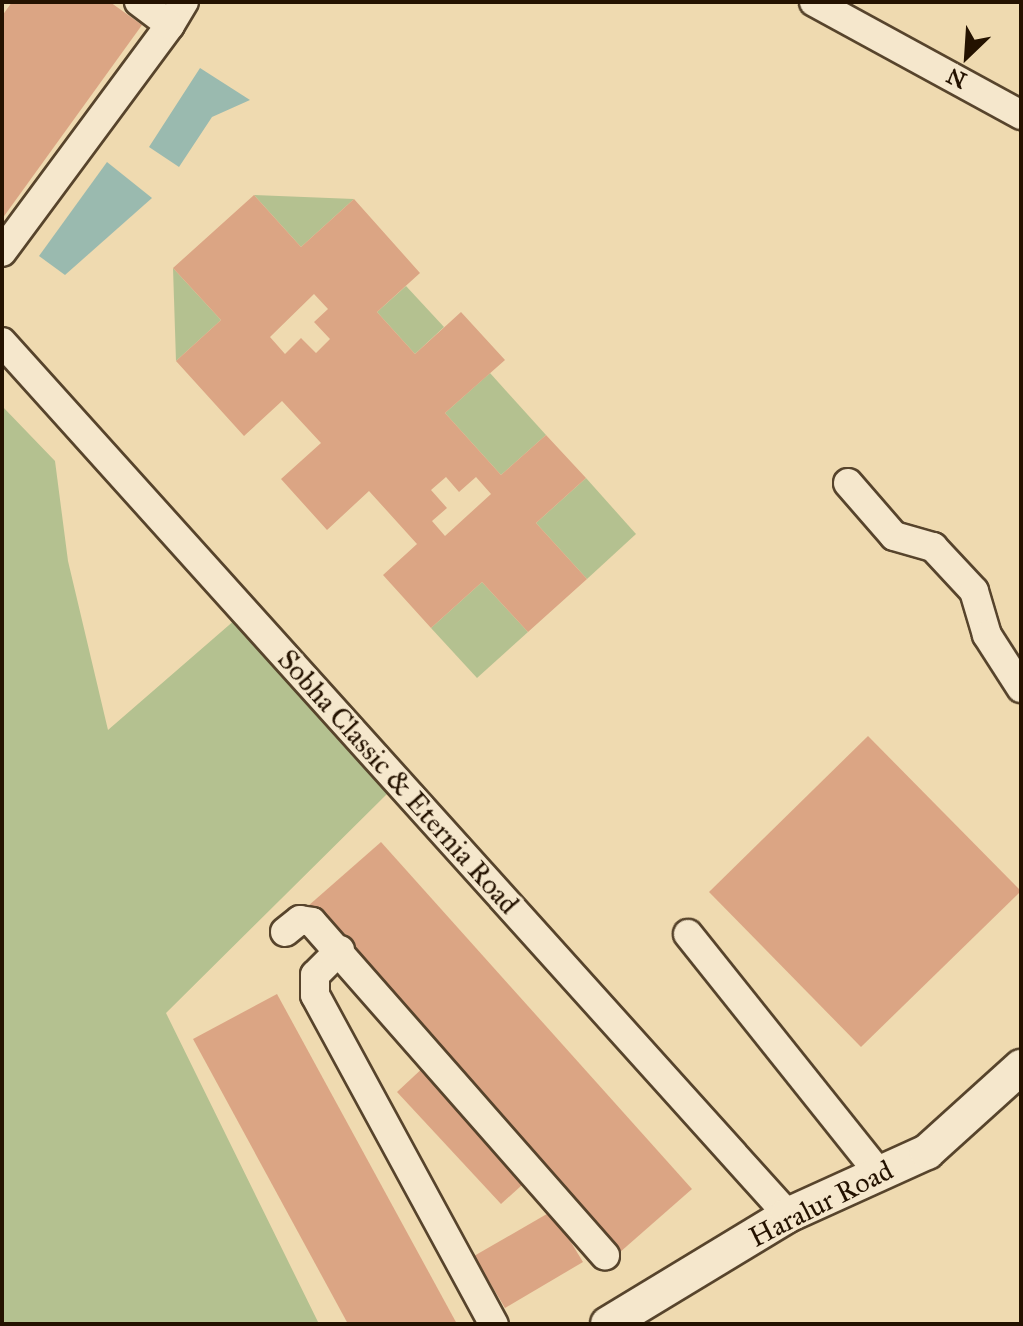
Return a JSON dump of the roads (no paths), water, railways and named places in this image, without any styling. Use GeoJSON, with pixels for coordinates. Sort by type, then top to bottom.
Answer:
{"type":"FeatureCollection","features":[{"type":"Feature","properties":{"kind":"street"},"geometry":{"type":"LineString","coordinates":[[2,252],[177,13],[139,2]]}},
{"type":"Feature","properties":{"kind":"street"},"geometry":{"type":"LineString","coordinates":[[814,2],[1021,115]]}},
{"type":"Feature","properties":{"kind":"street","name":"Sobha Classic & Eternia Road"},"geometry":{"type":"LineString","coordinates":[[5,345],[788,1215]]}},
{"type":"Feature","properties":{"kind":"street"},"geometry":{"type":"LineString","coordinates":[[848,483],[894,536],[933,547],[974,591],[987,635],[1021,688]]}},
{"type":"Feature","properties":{"kind":"street"},"geometry":{"type":"LineString","coordinates":[[285,932],[305,918],[340,950],[605,1255]]}},
{"type":"Feature","properties":{"kind":"street"},"geometry":{"type":"LineString","coordinates":[[688,934],[879,1173]]}},
{"type":"Feature","properties":{"kind":"street"},"geometry":{"type":"LineString","coordinates":[[340,950],[315,975],[315,995],[494,1324]]}},
{"type":"Feature","properties":{"kind":"street","name":"Haralur Road"},"geometry":{"type":"LineString","coordinates":[[608,1324],[788,1215],[927,1152],[1021,1067]]}},
{"type":"Feature","properties":{"kind":"water"},"geometry":{"type":"Polygon","coordinates":[[[200,68],[250,100],[212,117],[179,167],[149,147],[200,68]]]}},
{"type":"Feature","properties":{"kind":"water"},"geometry":{"type":"Polygon","coordinates":[[[107,162],[152,198],[65,275],[39,256],[107,162]]]}}]}
